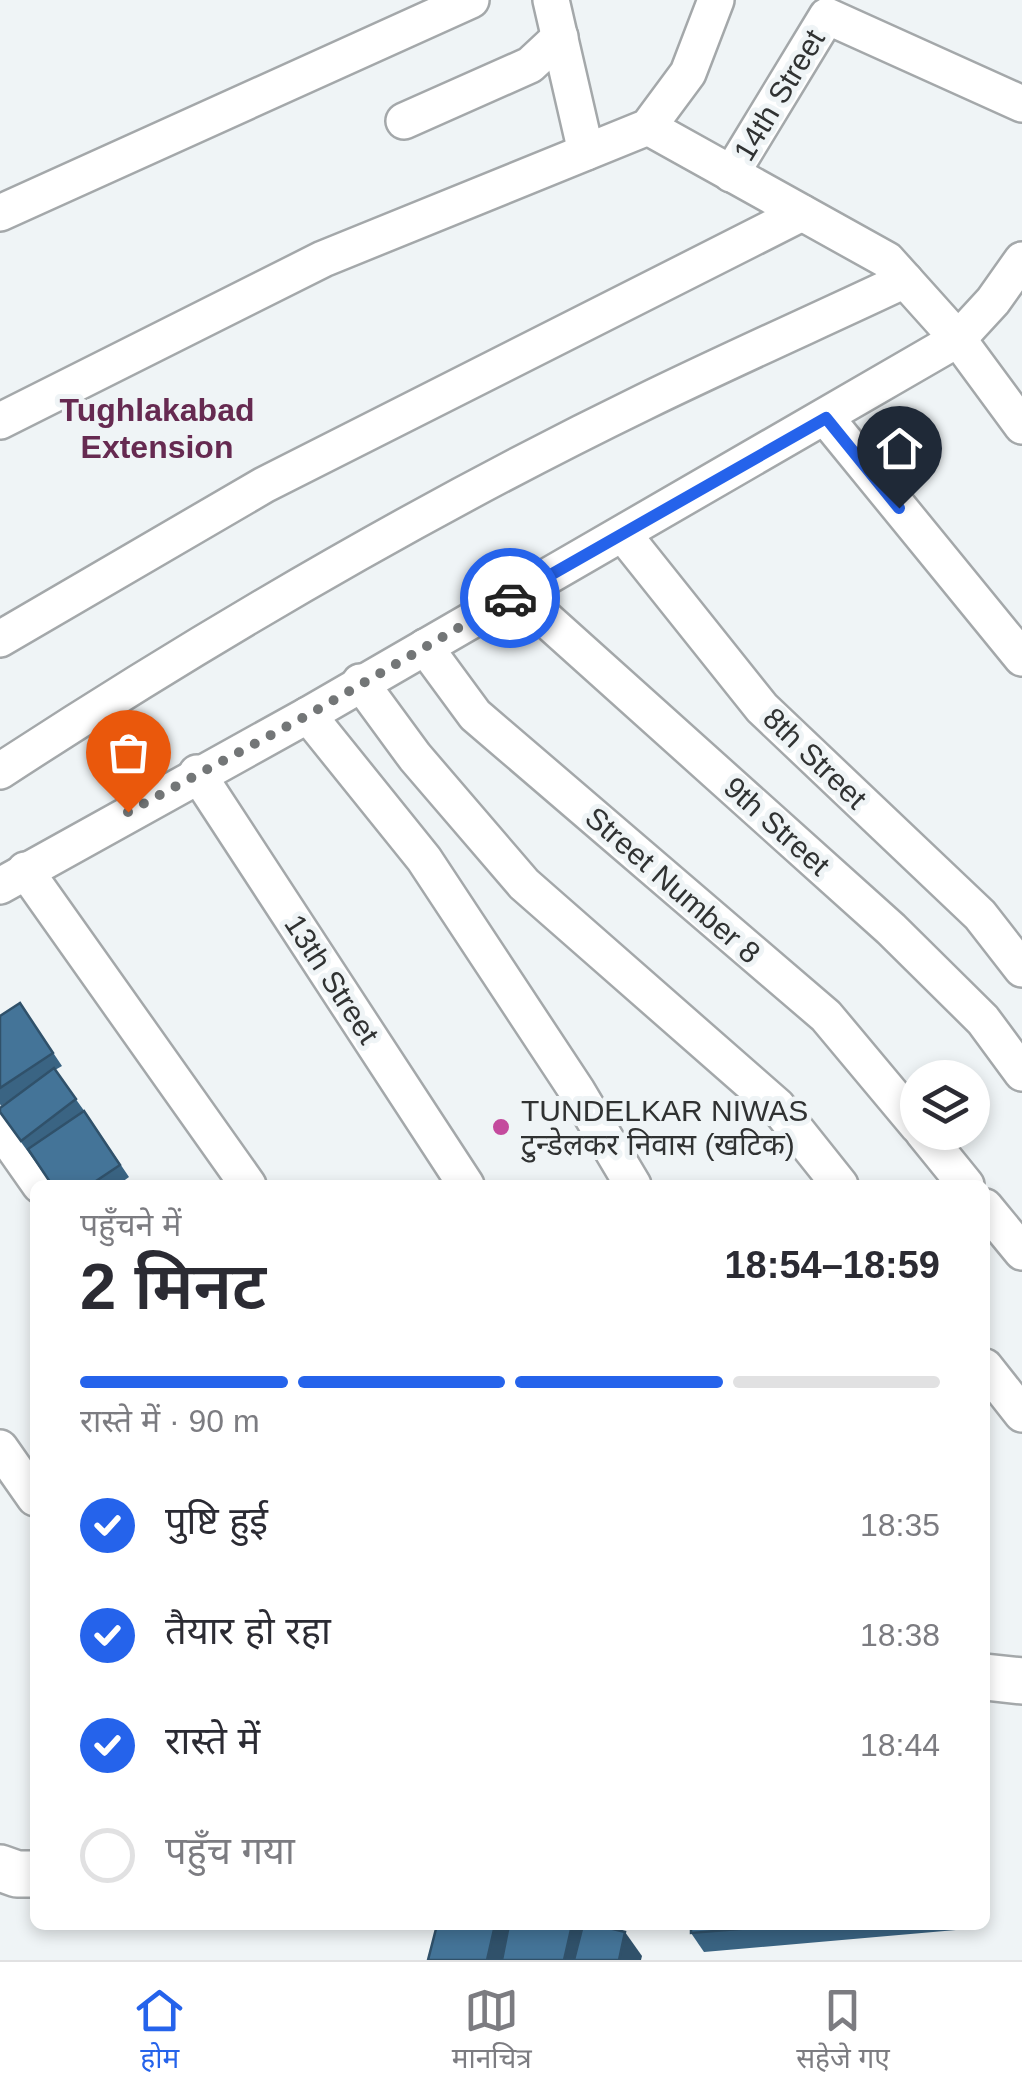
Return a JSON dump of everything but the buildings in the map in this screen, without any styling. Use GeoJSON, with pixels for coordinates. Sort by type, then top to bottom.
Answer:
{"type":"FeatureCollection","features":[{"type":"Feature","properties":{"kind":"street"},"geometry":{"type":"LineString","coordinates":[[0,213],[471,0]]}},
{"type":"Feature","properties":{"kind":"street"},"geometry":{"type":"LineString","coordinates":[[551,0],[586,152]]}},
{"type":"Feature","properties":{"kind":"street"},"geometry":{"type":"LineString","coordinates":[[0,421],[323,259],[648,127],[688,74],[716,0]]}},
{"type":"Feature","properties":{"kind":"street","name":"14th Street"},"geometry":{"type":"LineString","coordinates":[[732,174],[827,16],[1022,104]]}},
{"type":"Feature","properties":{"kind":"street"},"geometry":{"type":"LineString","coordinates":[[404,121],[530,65],[560,37]]}},
{"type":"Feature","properties":{"kind":"street"},"geometry":{"type":"LineString","coordinates":[[648,127],[887,260],[958,339],[1022,426]]}},
{"type":"Feature","properties":{"kind":"street"},"geometry":{"type":"LineString","coordinates":[[0,638],[264,485],[802,213]]}},
{"type":"Feature","properties":{"kind":"street"},"geometry":{"type":"LineString","coordinates":[[244,1180],[12,878],[308,715],[958,339],[993,301],[1022,260]]}},
{"type":"Feature","properties":{"kind":"street"},"geometry":{"type":"LineString","coordinates":[[0,770],[146,675],[409,525],[642,403],[905,280]]}},
{"type":"Feature","properties":{"kind":"street"},"geometry":{"type":"LineString","coordinates":[[826,418],[1022,658]]}},
{"type":"Feature","properties":{"kind":"street","name":"8th Street"},"geometry":{"type":"LineString","coordinates":[[622,534],[762,708],[980,915],[1022,969]]}},
{"type":"Feature","properties":{"kind":"street","name":"9th Street"},"geometry":{"type":"LineString","coordinates":[[518,594],[890,928],[983,1020],[1022,1072]]}},
{"type":"Feature","properties":{"kind":"street","name":"Street Number 8"},"geometry":{"type":"LineString","coordinates":[[425,647],[475,715],[826,1016],[900,1104]]}},
{"type":"Feature","properties":{"kind":"street"},"geometry":{"type":"LineString","coordinates":[[360,682],[415,757],[524,884],[777,1106],[836,1180]]}},
{"type":"Feature","properties":{"kind":"street"},"geometry":{"type":"LineString","coordinates":[[308,715],[424,859],[577,1091],[630,1180]]}},
{"type":"Feature","properties":{"kind":"street","name":"13th Street"},"geometry":{"type":"LineString","coordinates":[[198,773],[463,1180]]}},
{"type":"Feature","properties":{"kind":"street"},"geometry":{"type":"LineString","coordinates":[[0,1128],[36,1180]]}},
{"type":"Feature","properties":{"kind":"street"},"geometry":{"type":"LineString","coordinates":[[938,1150],[962,1180]]}},
{"type":"Feature","properties":{"kind":"street"},"geometry":{"type":"LineString","coordinates":[[990,1214],[1022,1252]]}},
{"type":"Feature","properties":{"kind":"street"},"geometry":{"type":"LineString","coordinates":[[990,1373],[1022,1414]]}},
{"type":"Feature","properties":{"kind":"street"},"geometry":{"type":"LineString","coordinates":[[0,1448],[30,1491]]}},
{"type":"Feature","properties":{"kind":"street"},"geometry":{"type":"LineString","coordinates":[[990,1678],[1022,1681]]}},
{"type":"Feature","properties":{"kind":"street"},"geometry":{"type":"LineString","coordinates":[[0,1868],[30,1874]]}},
{"type":"Feature","properties":{"kind":"way so far"},"geometry":{"type":"LineString","coordinates":[[128,812],[308,715],[510,598]]}},
{"type":"Feature","properties":{"kind":"place","name":"TUNDELKAR NIWAS टुन्डेलकर निवास (खटिक)"},"geometry":{"type":"Point","coordinates":[501,1127]}},
{"type":"Feature","properties":{"kind":"district","name":"Tughlakabad Extension"},"geometry":{"type":"Point","coordinates":[157,428]}},
{"type":"Feature","properties":{"kind":"route"},"geometry":{"type":"LineString","coordinates":[[510,598],[826,418],[899,508]]}}]}
